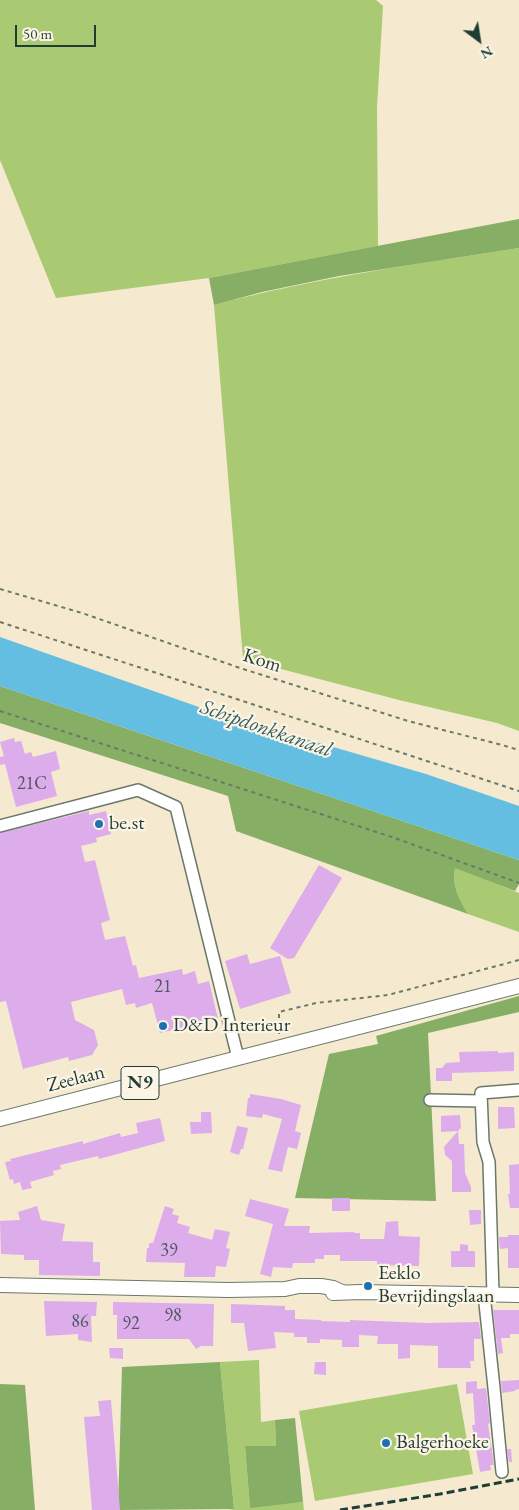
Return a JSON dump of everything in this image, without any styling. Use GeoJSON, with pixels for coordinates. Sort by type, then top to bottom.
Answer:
{"type":"FeatureCollection","features":[{"type":"Feature","properties":{"kind":"main road","name":"N9"},"geometry":{"type":"LineString","coordinates":[[279,1048],[519,986]]}},
{"type":"Feature","properties":{"kind":"main road","name":"Zeelaan"},"geometry":{"type":"LineString","coordinates":[[0,1119],[279,1048]]}},
{"type":"Feature","properties":{"kind":"main road"},"geometry":{"type":"LineString","coordinates":[[0,1285],[228,1290],[271,1296],[342,1292],[519,1295]]}},
{"type":"Feature","properties":{"kind":"street"},"geometry":{"type":"LineString","coordinates":[[0,826],[138,790],[176,807],[238,1058]]}},
{"type":"Feature","properties":{"kind":"street"},"geometry":{"type":"LineString","coordinates":[[430,1100],[481,1097],[519,1090]]}},
{"type":"Feature","properties":{"kind":"street"},"geometry":{"type":"LineString","coordinates":[[481,1097],[483,1142],[489,1162],[488,1294],[502,1472]]}},
{"type":"Feature","properties":{"kind":"path","name":"Kom"},"geometry":{"type":"LineString","coordinates":[[0,589],[408,721],[519,750]]}},
{"type":"Feature","properties":{"kind":"path"},"geometry":{"type":"LineString","coordinates":[[0,622],[519,791]]}},
{"type":"Feature","properties":{"kind":"path"},"geometry":{"type":"LineString","coordinates":[[0,711],[392,837],[519,883]]}},
{"type":"Feature","properties":{"kind":"path"},"geometry":{"type":"LineString","coordinates":[[279,1048],[279,1012],[316,1003],[388,995],[519,960]]}},
{"type":"Feature","properties":{"kind":"green space"},"geometry":{"type":"Polygon","coordinates":[[[0,0],[376,0],[383,6],[377,107],[378,246],[209,278],[56,298],[0,160],[0,0]]]}},
{"type":"Feature","properties":{"kind":"green space"},"geometry":{"type":"Polygon","coordinates":[[[519,219],[519,248],[339,276],[262,292],[214,305],[209,278],[519,219]]]}},
{"type":"Feature","properties":{"kind":"green space"},"geometry":{"type":"Polygon","coordinates":[[[519,248],[519,731],[497,723],[399,700],[243,659],[214,305],[328,279],[519,248]]]}},
{"type":"Feature","properties":{"kind":"green space"},"geometry":{"type":"Polygon","coordinates":[[[0,686],[519,860],[519,884],[515,891],[455,868],[455,887],[468,914],[236,831],[228,796],[0,723],[0,686]]]}},
{"type":"Feature","properties":{"kind":"green space"},"geometry":{"type":"Polygon","coordinates":[[[455,867],[519,893],[519,932],[468,914],[455,886],[455,867]]]}},
{"type":"Feature","properties":{"kind":"green space"},"geometry":{"type":"Polygon","coordinates":[[[519,996],[519,1012],[428,1033],[436,1201],[295,1198],[329,1054],[378,1044],[376,1036],[519,996]]]}},
{"type":"Feature","properties":{"kind":"green space"},"geometry":{"type":"Polygon","coordinates":[[[259,1360],[261,1422],[275,1420],[276,1446],[245,1446],[250,1507],[303,1502],[304,1510],[228,1510],[234,1509],[220,1362],[259,1360]]]}},
{"type":"Feature","properties":{"kind":"green space"},"geometry":{"type":"Polygon","coordinates":[[[220,1362],[234,1509],[118,1510],[122,1367],[220,1362]]]}},
{"type":"Feature","properties":{"kind":"green space"},"geometry":{"type":"Polygon","coordinates":[[[0,1384],[25,1385],[35,1510],[0,1510],[0,1384]]]}},
{"type":"Feature","properties":{"kind":"green space","name":"Balgerhoeke"},"geometry":{"type":"Polygon","coordinates":[[[457,1384],[473,1474],[315,1501],[299,1411],[457,1384]]]}},
{"type":"Feature","properties":{"kind":"green space"},"geometry":{"type":"Polygon","coordinates":[[[295,1418],[303,1502],[250,1508],[245,1446],[276,1446],[275,1420],[295,1418]]]}},
{"type":"Feature","properties":{"kind":"water","name":"Schipdonkkanaal"},"geometry":{"type":"Polygon","coordinates":[[[0,637],[213,712],[426,774],[519,806],[519,860],[0,686],[0,637]]]}},
{"type":"Feature","properties":{"kind":"building"},"geometry":{"type":"Polygon","coordinates":[[[14,738],[15,742],[21,741],[25,754],[31,752],[33,757],[56,751],[60,769],[51,772],[57,796],[16,807],[5,764],[0,765],[0,757],[4,756],[0,742],[14,738]]]}},
{"type":"Feature","properties":{"kind":"building"},"geometry":{"type":"Polygon","coordinates":[[[89,811],[89,815],[106,811],[111,834],[96,838],[97,842],[81,846],[85,862],[95,860],[110,920],[101,923],[105,940],[125,936],[133,966],[136,965],[139,978],[182,969],[183,975],[195,971],[198,984],[209,981],[218,1019],[160,1033],[152,1003],[136,1008],[135,1003],[126,1005],[122,989],[71,1002],[75,1020],[94,1030],[98,1045],[92,1055],[69,1061],[68,1057],[23,1069],[6,1001],[0,1002],[0,833],[89,811]]]}},
{"type":"Feature","properties":{"kind":"building"},"geometry":{"type":"Polygon","coordinates":[[[319,865],[342,878],[294,958],[288,959],[270,948],[319,865]]]}},
{"type":"Feature","properties":{"kind":"building"},"geometry":{"type":"Polygon","coordinates":[[[247,954],[250,964],[280,956],[291,993],[240,1009],[225,961],[247,954]]]}},
{"type":"Feature","properties":{"kind":"building"},"geometry":{"type":"Polygon","coordinates":[[[498,1051],[498,1053],[514,1052],[514,1071],[452,1073],[452,1081],[436,1081],[436,1068],[442,1068],[446,1063],[460,1062],[459,1052],[498,1051]]]}},
{"type":"Feature","properties":{"kind":"building"},"geometry":{"type":"Polygon","coordinates":[[[250,1094],[281,1099],[301,1105],[295,1131],[301,1133],[297,1149],[288,1147],[282,1172],[268,1169],[282,1119],[263,1114],[262,1118],[246,1116],[250,1094]]]}},
{"type":"Feature","properties":{"kind":"building"},"geometry":{"type":"Polygon","coordinates":[[[498,1107],[514,1107],[515,1128],[498,1129],[498,1107]]]}},
{"type":"Feature","properties":{"kind":"building"},"geometry":{"type":"Polygon","coordinates":[[[201,1112],[211,1112],[212,1133],[191,1134],[190,1122],[201,1122],[201,1112]]]}},
{"type":"Feature","properties":{"kind":"building"},"geometry":{"type":"Polygon","coordinates":[[[460,1115],[461,1128],[458,1131],[441,1132],[441,1116],[460,1115]]]}},
{"type":"Feature","properties":{"kind":"building"},"geometry":{"type":"Polygon","coordinates":[[[160,1118],[165,1141],[99,1159],[98,1156],[60,1165],[61,1169],[53,1171],[54,1175],[30,1182],[32,1188],[22,1190],[20,1182],[14,1184],[13,1179],[10,1180],[5,1162],[11,1161],[10,1159],[83,1141],[83,1144],[120,1133],[121,1137],[138,1133],[136,1123],[160,1118]]]}},
{"type":"Feature","properties":{"kind":"building"},"geometry":{"type":"Polygon","coordinates":[[[237,1126],[248,1128],[243,1149],[241,1149],[239,1155],[230,1152],[237,1126]]]}},
{"type":"Feature","properties":{"kind":"building"},"geometry":{"type":"Polygon","coordinates":[[[458,1131],[459,1144],[464,1144],[465,1173],[471,1187],[471,1192],[452,1192],[452,1161],[445,1155],[444,1147],[458,1131]]]}},
{"type":"Feature","properties":{"kind":"building"},"geometry":{"type":"Polygon","coordinates":[[[519,1164],[519,1208],[510,1208],[508,1194],[510,1194],[509,1165],[519,1164]]]}},
{"type":"Feature","properties":{"kind":"building"},"geometry":{"type":"Polygon","coordinates":[[[332,1198],[350,1198],[350,1211],[332,1211],[332,1198]]]}},
{"type":"Feature","properties":{"kind":"building"},"geometry":{"type":"Polygon","coordinates":[[[250,1199],[289,1209],[284,1226],[310,1226],[309,1233],[354,1232],[360,1233],[360,1239],[384,1239],[386,1222],[398,1221],[399,1236],[420,1237],[419,1266],[377,1265],[377,1261],[340,1261],[340,1255],[324,1255],[324,1259],[315,1259],[315,1263],[293,1263],[292,1268],[273,1267],[271,1277],[260,1274],[273,1224],[245,1216],[250,1199]]]}},
{"type":"Feature","properties":{"kind":"building"},"geometry":{"type":"Polygon","coordinates":[[[37,1206],[41,1220],[65,1224],[62,1241],[93,1242],[93,1262],[100,1262],[100,1276],[39,1275],[39,1260],[24,1260],[24,1255],[1,1254],[0,1221],[20,1220],[18,1212],[37,1206]]]}},
{"type":"Feature","properties":{"kind":"building"},"geometry":{"type":"Polygon","coordinates":[[[165,1206],[174,1209],[172,1214],[179,1216],[177,1223],[190,1227],[188,1233],[212,1240],[215,1229],[230,1232],[226,1248],[230,1249],[226,1267],[216,1266],[215,1277],[184,1277],[185,1263],[146,1262],[147,1248],[149,1248],[149,1243],[153,1243],[165,1206]]]}},
{"type":"Feature","properties":{"kind":"building"},"geometry":{"type":"Polygon","coordinates":[[[469,1210],[481,1210],[481,1224],[470,1225],[469,1210]]]}},
{"type":"Feature","properties":{"kind":"building"},"geometry":{"type":"Polygon","coordinates":[[[508,1235],[519,1235],[519,1268],[508,1268],[508,1248],[500,1249],[499,1237],[508,1237],[508,1235]]]}},
{"type":"Feature","properties":{"kind":"building"},"geometry":{"type":"Polygon","coordinates":[[[460,1244],[468,1245],[468,1251],[475,1251],[475,1267],[451,1267],[451,1251],[460,1251],[460,1244]]]}},
{"type":"Feature","properties":{"kind":"building"},"geometry":{"type":"Polygon","coordinates":[[[44,1301],[97,1302],[96,1316],[91,1316],[92,1342],[78,1340],[78,1334],[46,1336],[44,1301]]]}},
{"type":"Feature","properties":{"kind":"building"},"geometry":{"type":"Polygon","coordinates":[[[113,1302],[214,1304],[213,1346],[201,1346],[196,1349],[189,1339],[117,1339],[117,1315],[113,1315],[113,1302]]]}},
{"type":"Feature","properties":{"kind":"building"},"geometry":{"type":"Polygon","coordinates":[[[231,1304],[285,1306],[285,1310],[295,1310],[295,1319],[321,1321],[479,1322],[481,1339],[474,1339],[474,1361],[470,1361],[471,1368],[438,1368],[438,1346],[410,1345],[410,1358],[398,1359],[398,1344],[377,1344],[378,1336],[359,1335],[359,1347],[342,1347],[342,1340],[320,1339],[320,1343],[307,1343],[307,1337],[294,1337],[294,1333],[274,1332],[276,1348],[248,1351],[244,1323],[231,1323],[231,1304]]]}},
{"type":"Feature","properties":{"kind":"building"},"geometry":{"type":"Polygon","coordinates":[[[493,1310],[519,1310],[519,1334],[510,1334],[510,1338],[501,1338],[503,1353],[498,1354],[493,1310]]]}},
{"type":"Feature","properties":{"kind":"building"},"geometry":{"type":"Polygon","coordinates":[[[109,1348],[123,1348],[123,1359],[110,1358],[109,1348]]]}},
{"type":"Feature","properties":{"kind":"building"},"geometry":{"type":"Polygon","coordinates":[[[315,1362],[326,1362],[326,1375],[314,1374],[315,1362]]]}},
{"type":"Feature","properties":{"kind":"building"},"geometry":{"type":"Polygon","coordinates":[[[519,1380],[519,1389],[502,1393],[501,1381],[519,1380]]]}},
{"type":"Feature","properties":{"kind":"building"},"geometry":{"type":"Polygon","coordinates":[[[477,1381],[477,1389],[486,1388],[490,1423],[488,1424],[494,1465],[490,1465],[491,1470],[480,1472],[472,1425],[475,1425],[473,1393],[466,1394],[466,1382],[477,1381]]]}},
{"type":"Feature","properties":{"kind":"building"},"geometry":{"type":"Polygon","coordinates":[[[111,1400],[120,1510],[92,1510],[84,1417],[100,1416],[98,1401],[111,1400]]]}},
{"type":"Feature","properties":{"kind":"building"},"geometry":{"type":"Polygon","coordinates":[[[507,1449],[511,1449],[512,1462],[509,1462],[507,1449]]]}},
{"type":"Feature","properties":{"kind":"railway"},"geometry":{"type":"LineString","coordinates":[[340,1510],[519,1479]]}},
{"type":"Feature","properties":{"kind":"place","name":"be.st"},"geometry":{"type":"Point","coordinates":[99,824]}},
{"type":"Feature","properties":{"kind":"place","name":"D&D Interieur"},"geometry":{"type":"Point","coordinates":[163,1026]}},
{"type":"Feature","properties":{"kind":"place","name":"Eeklo Bevrijdingslaan"},"geometry":{"type":"Point","coordinates":[368,1286]}},
{"type":"Feature","properties":{"kind":"place","name":"Balgerhoeke"},"geometry":{"type":"Point","coordinates":[386,1443]}}]}
